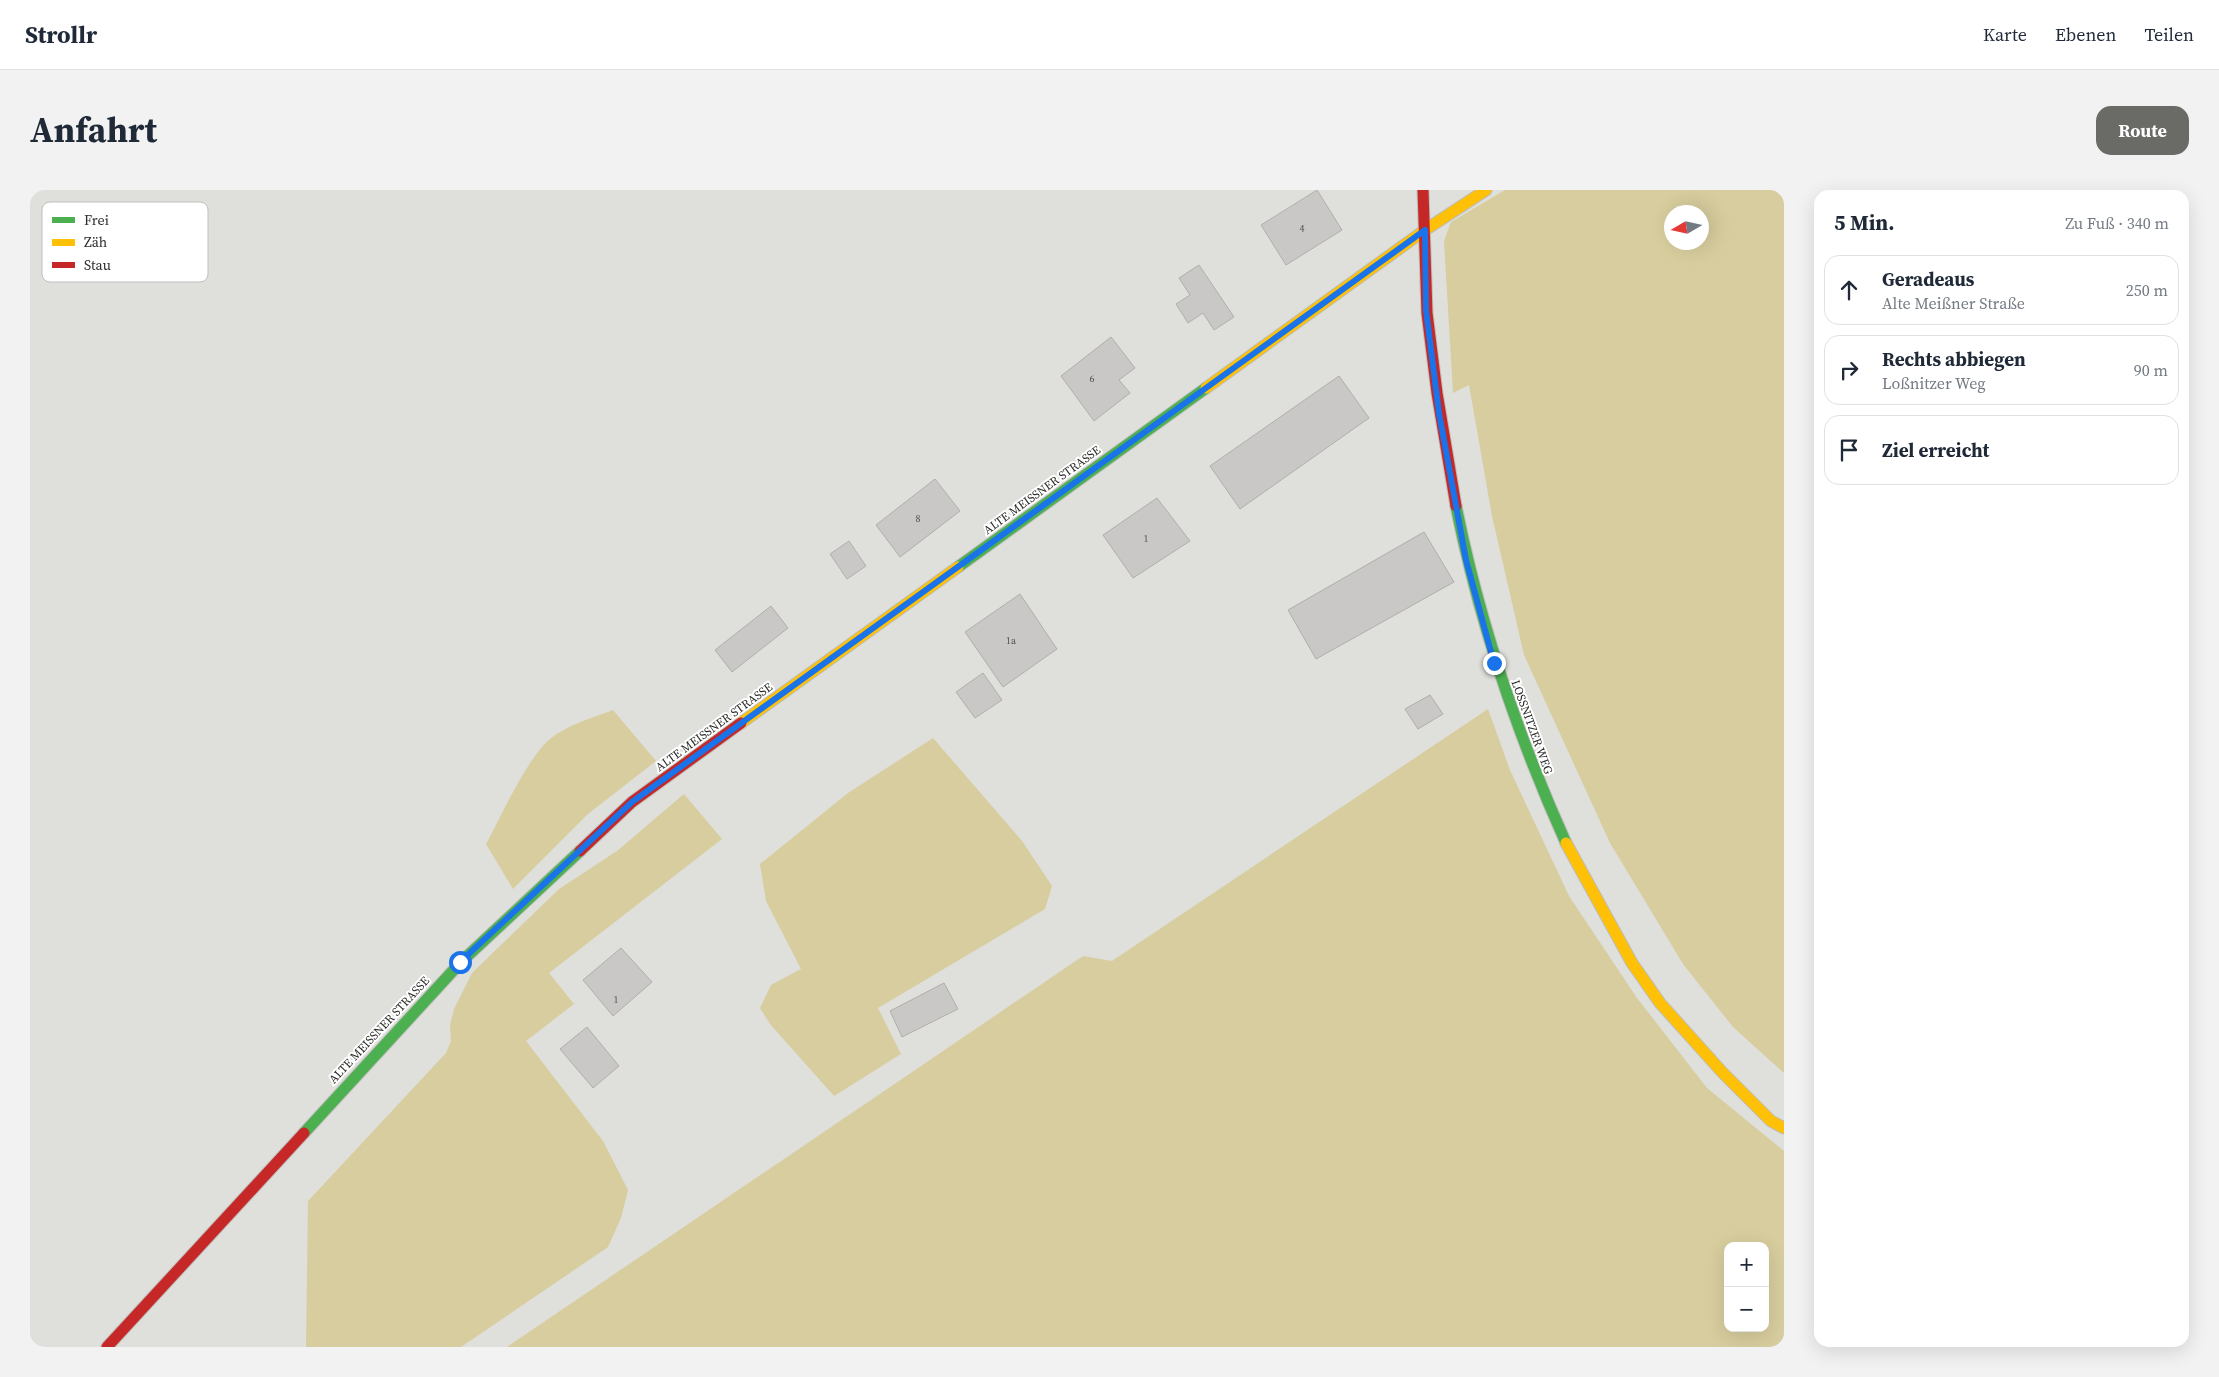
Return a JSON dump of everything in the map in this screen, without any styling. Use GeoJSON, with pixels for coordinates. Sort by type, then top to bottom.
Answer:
{"type":"FeatureCollection","features":[{"type":"Feature","properties":{"kind":"street"},"geometry":{"type":"LineString","coordinates":[[1423,190],[1425,230]]}},
{"type":"Feature","properties":{"kind":"street","name":"ALTE MEISSNER STRASSE"},"geometry":{"type":"LineString","coordinates":[[107,1347],[460,962],[632,802],[1425,230],[1486,190]]}},
{"type":"Feature","properties":{"kind":"street","name":"LOSSNITZER WEG"},"geometry":{"type":"LineString","coordinates":[[1425,230],[1428,319],[1439,413],[1466,560],[1494,663],[1545,801],[1592,895],[1646,985],[1703,1055],[1771,1121],[1784,1128]]}},
{"type":"Feature","properties":{"kind":"shaded area"},"geometry":{"type":"Polygon","coordinates":[[[1505,190],[1784,190],[1784,1073],[1733,1027],[1683,964],[1610,843],[1524,655],[1492,516],[1469,385],[1453,393],[1444,241],[1451,222],[1505,190]]]}},
{"type":"Feature","properties":{"kind":"shaded area"},"geometry":{"type":"Polygon","coordinates":[[[1488,709],[1510,770],[1569,896],[1637,998],[1707,1088],[1784,1151],[1784,1347],[507,1347],[1083,956],[1112,961],[1488,709]]]}},
{"type":"Feature","properties":{"kind":"shaded area"},"geometry":{"type":"Polygon","coordinates":[[[613,710],[656,761],[588,814],[513,889],[486,844],[515,788],[532,760],[550,739],[572,726],[613,710]]]}},
{"type":"Feature","properties":{"kind":"shaded area"},"geometry":{"type":"Polygon","coordinates":[[[933,738],[1022,841],[1052,886],[1045,909],[878,1008],[901,1054],[834,1096],[770,1024],[760,1008],[771,985],[801,969],[766,901],[760,864],[848,793],[933,738]]]}},
{"type":"Feature","properties":{"kind":"shaded area"},"geometry":{"type":"Polygon","coordinates":[[[684,794],[722,839],[549,973],[574,1004],[526,1041],[603,1141],[628,1190],[621,1218],[608,1247],[461,1347],[306,1347],[308,1201],[446,1053],[451,1041],[450,1025],[454,1009],[472,973],[559,889],[617,851],[684,794]]]}},
{"type":"Feature","properties":{"kind":"building"},"geometry":{"type":"Polygon","coordinates":[[[1317,190],[1342,230],[1286,265],[1261,225],[1317,190]]]}},
{"type":"Feature","properties":{"kind":"building"},"geometry":{"type":"Polygon","coordinates":[[[1199,265],[1234,317],[1214,330],[1203,313],[1188,323],[1176,304],[1190,295],[1179,278],[1199,265]]]}},
{"type":"Feature","properties":{"kind":"building"},"geometry":{"type":"Polygon","coordinates":[[[1111,337],[1135,368],[1119,380],[1130,393],[1094,421],[1061,376],[1111,337]]]}},
{"type":"Feature","properties":{"kind":"building"},"geometry":{"type":"Polygon","coordinates":[[[1339,376],[1369,418],[1240,509],[1210,466],[1339,376]]]}},
{"type":"Feature","properties":{"kind":"building"},"geometry":{"type":"Polygon","coordinates":[[[935,479],[960,511],[900,557],[876,525],[935,479]]]}},
{"type":"Feature","properties":{"kind":"building"},"geometry":{"type":"Polygon","coordinates":[[[1157,498],[1190,541],[1133,578],[1103,535],[1157,498]]]}},
{"type":"Feature","properties":{"kind":"building"},"geometry":{"type":"Polygon","coordinates":[[[1424,532],[1454,582],[1316,659],[1288,610],[1424,532]]]}},
{"type":"Feature","properties":{"kind":"building"},"geometry":{"type":"Polygon","coordinates":[[[849,541],[866,566],[847,579],[830,554],[849,541]]]}},
{"type":"Feature","properties":{"kind":"building"},"geometry":{"type":"Polygon","coordinates":[[[1020,594],[1057,649],[1003,687],[965,632],[1020,594]]]}},
{"type":"Feature","properties":{"kind":"building"},"geometry":{"type":"Polygon","coordinates":[[[771,606],[788,628],[732,672],[715,650],[771,606]]]}},
{"type":"Feature","properties":{"kind":"building"},"geometry":{"type":"Polygon","coordinates":[[[983,673],[1002,700],[975,718],[956,692],[983,673]]]}},
{"type":"Feature","properties":{"kind":"building"},"geometry":{"type":"Polygon","coordinates":[[[1430,695],[1443,714],[1418,729],[1405,709],[1430,695]]]}},
{"type":"Feature","properties":{"kind":"building"},"geometry":{"type":"Polygon","coordinates":[[[621,948],[652,982],[613,1016],[583,980],[621,948]]]}},
{"type":"Feature","properties":{"kind":"building"},"geometry":{"type":"Polygon","coordinates":[[[944,983],[958,1009],[902,1037],[890,1011],[944,983]]]}},
{"type":"Feature","properties":{"kind":"building"},"geometry":{"type":"Polygon","coordinates":[[[587,1027],[619,1066],[593,1088],[560,1049],[587,1027]]]}},
{"type":"Feature","properties":{"kind":"traffic: fast"},"geometry":{"type":"LineString","coordinates":[[958,567],[1206,388]]}},
{"type":"Feature","properties":{"kind":"traffic: fast"},"geometry":{"type":"LineString","coordinates":[[1456,506],[1476,593],[1501,678],[1531,760],[1566,843]]}},
{"type":"Feature","properties":{"kind":"traffic: fast"},"geometry":{"type":"LineString","coordinates":[[304,1133],[461,962],[580,851]]}},
{"type":"Feature","properties":{"kind":"traffic: slow"},"geometry":{"type":"LineString","coordinates":[[1206,388],[1425,230],[1486,190]]}},
{"type":"Feature","properties":{"kind":"traffic: slow"},"geometry":{"type":"LineString","coordinates":[[741,723],[958,567]]}},
{"type":"Feature","properties":{"kind":"traffic: slow"},"geometry":{"type":"LineString","coordinates":[[1566,843],[1632,963],[1660,1003],[1722,1072],[1771,1121],[1784,1128]]}},
{"type":"Feature","properties":{"kind":"traffic: jam"},"geometry":{"type":"LineString","coordinates":[[1423,190],[1427,313],[1437,393],[1456,506]]}},
{"type":"Feature","properties":{"kind":"traffic: jam"},"geometry":{"type":"LineString","coordinates":[[580,851],[632,802],[741,723]]}},
{"type":"Feature","properties":{"kind":"traffic: jam"},"geometry":{"type":"LineString","coordinates":[[107,1347],[304,1133]]}},
{"type":"Feature","properties":{"kind":"route"},"geometry":{"type":"LineString","coordinates":[[460,962],[632,802],[1425,230],[1426,310],[1439,413],[1466,560],[1494,663]]}}]}
